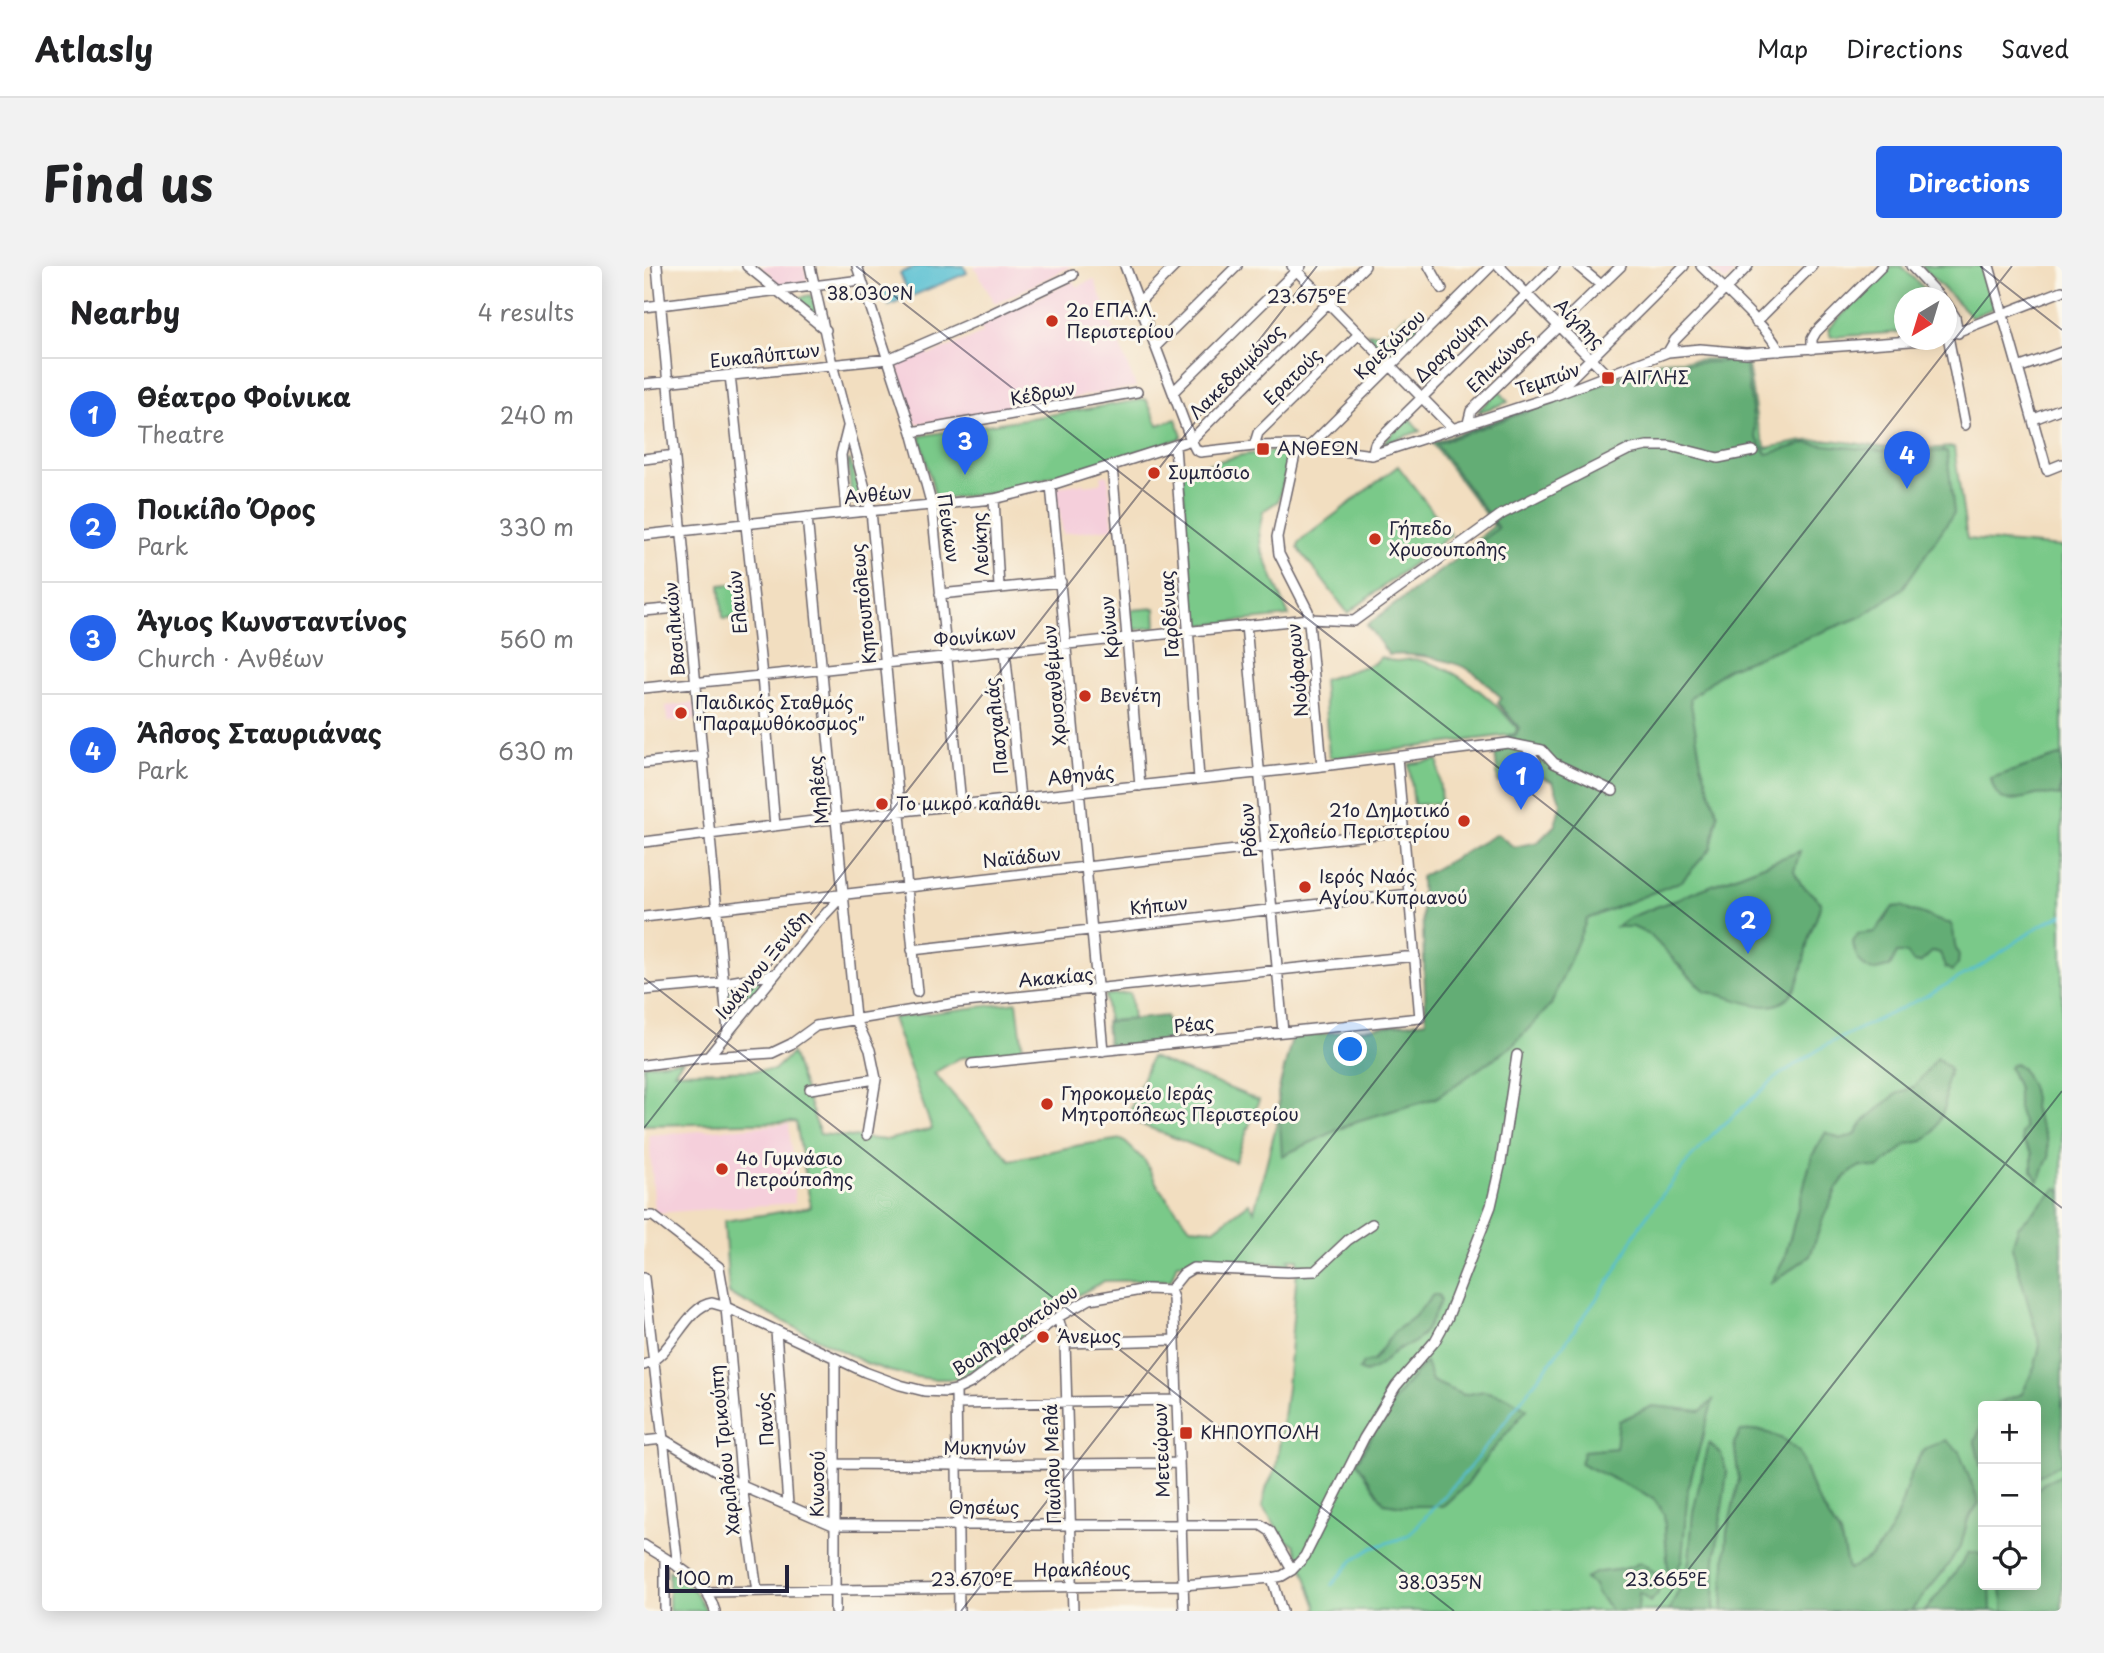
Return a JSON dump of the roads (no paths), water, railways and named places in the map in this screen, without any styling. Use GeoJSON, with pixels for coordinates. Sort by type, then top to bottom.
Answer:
{"type":"FeatureCollection","features":[{"type":"Feature","properties":{"kind":"street","name":"Βασιλικών"},"geometry":{"type":"LineString","coordinates":[[657,266],[729,1031]]}},
{"type":"Feature","properties":{"kind":"street"},"geometry":{"type":"LineString","coordinates":[[747,266],[826,331]]}},
{"type":"Feature","properties":{"kind":"street","name":"Κηπουπόλεως"},"geometry":{"type":"LineString","coordinates":[[810,266],[832,365],[871,511],[917,992]]}},
{"type":"Feature","properties":{"kind":"street","name":"Πεύκων"},"geometry":{"type":"LineString","coordinates":[[857,266],[912,432],[932,506],[961,804]]}},
{"type":"Feature","properties":{"kind":"street"},"geometry":{"type":"LineString","coordinates":[[1125,266],[1191,440]]}},
{"type":"Feature","properties":{"kind":"street"},"geometry":{"type":"LineString","coordinates":[[1139,302],[1175,266]]}},
{"type":"Feature","properties":{"kind":"street"},"geometry":{"type":"LineString","coordinates":[[1156,346],[1237,266]]}},
{"type":"Feature","properties":{"kind":"street","name":"Λακεδαιμόνος"},"geometry":{"type":"LineString","coordinates":[[1191,440],[1365,266]]}},
{"type":"Feature","properties":{"kind":"street"},"geometry":{"type":"LineString","coordinates":[[1429,266],[1442,289]]}},
{"type":"Feature","properties":{"kind":"street","name":"Κριεζώτου"},"geometry":{"type":"LineString","coordinates":[[1310,446],[1491,266]]}},
{"type":"Feature","properties":{"kind":"street","name":"Αίγλης"},"geometry":{"type":"LineString","coordinates":[[1499,266],[1608,376]]}},
{"type":"Feature","properties":{"kind":"street","name":"Δραγούμη"},"geometry":{"type":"LineString","coordinates":[[1372,454],[1375,444],[1555,266]]}},
{"type":"Feature","properties":{"kind":"street"},"geometry":{"type":"LineString","coordinates":[[1578,266],[1601,285]]}},
{"type":"Feature","properties":{"kind":"street","name":"Ελικώνος"},"geometry":{"type":"LineString","coordinates":[[1468,423],[1471,411],[1620,266]]}},
{"type":"Feature","properties":{"kind":"street"},"geometry":{"type":"LineString","coordinates":[[1551,397],[1684,266]]}},
{"type":"Feature","properties":{"kind":"street"},"geometry":{"type":"LineString","coordinates":[[1701,266],[1756,322],[1779,351]]}},
{"type":"Feature","properties":{"kind":"street"},"geometry":{"type":"LineString","coordinates":[[1668,352],[1675,340],[1748,266]]}},
{"type":"Feature","properties":{"kind":"street"},"geometry":{"type":"LineString","coordinates":[[1756,322],[1812,266]]}},
{"type":"Feature","properties":{"kind":"street"},"geometry":{"type":"LineString","coordinates":[[1812,349],[1812,339],[1816,332],[1882,266]]}},
{"type":"Feature","properties":{"kind":"street"},"geometry":{"type":"LineString","coordinates":[[1911,266],[1931,287]]}},
{"type":"Feature","properties":{"kind":"street"},"geometry":{"type":"LineString","coordinates":[[1991,267],[2002,316],[2047,470],[2062,464]]}},
{"type":"Feature","properties":{"kind":"street"},"geometry":{"type":"LineString","coordinates":[[1173,392],[1296,268],[1452,428]]}},
{"type":"Feature","properties":{"kind":"street","name":"Ευκαλύπτων"},"geometry":{"type":"LineString","coordinates":[[644,384],[888,359],[1073,275]]}},
{"type":"Feature","properties":{"kind":"street"},"geometry":{"type":"LineString","coordinates":[[644,307],[861,280]]}},
{"type":"Feature","properties":{"kind":"street"},"geometry":{"type":"LineString","coordinates":[[1957,328],[1958,333],[2062,291]]}},
{"type":"Feature","properties":{"kind":"street","name":"Ερατούς"},"geometry":{"type":"LineString","coordinates":[[1254,446],[1258,433],[1359,334]]}},
{"type":"Feature","properties":{"kind":"street","name":"Τεμπών"},"geometry":{"type":"LineString","coordinates":[[1191,440],[1200,452],[1297,445],[1372,454],[1551,397],[1668,352],[1700,349],[1746,354],[1894,342]]}},
{"type":"Feature","properties":{"kind":"street"},"geometry":{"type":"LineString","coordinates":[[1950,350],[1965,425]]}},
{"type":"Feature","properties":{"kind":"street"},"geometry":{"type":"LineString","coordinates":[[2018,368],[2062,352]]}},
{"type":"Feature","properties":{"kind":"street","name":"Ελαιών"},"geometry":{"type":"LineString","coordinates":[[730,375],[775,826]]}},
{"type":"Feature","properties":{"kind":"street","name":"Κέδρων"},"geometry":{"type":"LineString","coordinates":[[912,432],[1138,393]]}},
{"type":"Feature","properties":{"kind":"street"},"geometry":{"type":"LineString","coordinates":[[2034,419],[2062,408]]}},
{"type":"Feature","properties":{"kind":"street","name":"Κηπουπόλεως"},"geometry":{"type":"LineString","coordinates":[[846,513],[841,455],[849,426]]}},
{"type":"Feature","properties":{"kind":"street","name":"Ανθέων"},"geometry":{"type":"LineString","coordinates":[[644,536],[994,499],[1051,485],[1191,440]]}},
{"type":"Feature","properties":{"kind":"street","name":"Νούφαρων"},"geometry":{"type":"LineString","coordinates":[[1297,445],[1277,537],[1279,554],[1305,603],[1309,619],[1322,766]]}},
{"type":"Feature","properties":{"kind":"street","name":"Γαρδένιας"},"geometry":{"type":"LineString","coordinates":[[1175,446],[1186,632],[1199,779]]}},
{"type":"Feature","properties":{"kind":"street","name":"Φοινίκων"},"geometry":{"type":"LineString","coordinates":[[644,688],[1309,619],[1354,621],[1502,514],[1628,450],[1647,446],[1670,446],[1718,458],[1753,451]]}},
{"type":"Feature","properties":{"kind":"street"},"geometry":{"type":"LineString","coordinates":[[644,459],[675,455]]}},
{"type":"Feature","properties":{"kind":"street","name":"Κρίνων"},"geometry":{"type":"LineString","coordinates":[[1112,466],[1140,786]]}},
{"type":"Feature","properties":{"kind":"street","name":"Χρυσανθέμων"},"geometry":{"type":"LineString","coordinates":[[1051,485],[1103,1051]]}},
{"type":"Feature","properties":{"kind":"street","name":"Λεύκης"},"geometry":{"type":"LineString","coordinates":[[994,499],[999,587]]}},
{"type":"Feature","properties":{"kind":"street","name":"Μηλέας"},"geometry":{"type":"LineString","coordinates":[[807,517],[838,818],[855,1018]]}},
{"type":"Feature","properties":{"kind":"street"},"geometry":{"type":"LineString","coordinates":[[940,594],[1061,582]]}},
{"type":"Feature","properties":{"kind":"street"},"geometry":{"type":"LineString","coordinates":[[644,611],[689,607]]}},
{"type":"Feature","properties":{"kind":"street","name":"Ρόδων"},"geometry":{"type":"LineString","coordinates":[[1246,625],[1283,1032]]}},
{"type":"Feature","properties":{"kind":"street","name":"Πασχαλιάς"},"geometry":{"type":"LineString","coordinates":[[1005,650],[1020,798]]}},
{"type":"Feature","properties":{"kind":"street","name":"Αθηνάς"},"geometry":{"type":"LineString","coordinates":[[644,842],[1508,743],[1527,748]]}},
{"type":"Feature","properties":{"kind":"street"},"geometry":{"type":"LineString","coordinates":[[1527,748],[1536,762]]}},
{"type":"Feature","properties":{"kind":"street"},"geometry":{"type":"LineString","coordinates":[[1527,748],[1542,750],[1554,763],[1613,791]]}},
{"type":"Feature","properties":{"kind":"street"},"geometry":{"type":"LineString","coordinates":[[644,763],[703,756]]}},
{"type":"Feature","properties":{"kind":"street"},"geometry":{"type":"LineString","coordinates":[[1396,757],[1415,956]]}},
{"type":"Feature","properties":{"kind":"street"},"geometry":{"type":"LineString","coordinates":[[1536,762],[1554,763]]}},
{"type":"Feature","properties":{"kind":"street"},"geometry":{"type":"LineString","coordinates":[[1527,789],[1536,762]]}},
{"type":"Feature","properties":{"kind":"street","name":"Ναϊάδων"},"geometry":{"type":"LineString","coordinates":[[644,917],[1403,831]]}},
{"type":"Feature","properties":{"kind":"street","name":"Ιωάννου Ξενίδη"},"geometry":{"type":"LineString","coordinates":[[708,1057],[844,894]]}},
{"type":"Feature","properties":{"kind":"street","name":"Κήπων"},"geometry":{"type":"LineString","coordinates":[[912,950],[1409,894]]}},
{"type":"Feature","properties":{"kind":"street","name":"Ακακίας"},"geometry":{"type":"LineString","coordinates":[[644,1065],[708,1057],[772,1054],[816,1026],[956,1003],[1415,956]]}},
{"type":"Feature","properties":{"kind":"street","name":"Ρέας"},"geometry":{"type":"LineString","coordinates":[[972,1064],[1420,1018],[1415,956]]}},
{"type":"Feature","properties":{"kind":"street"},"geometry":{"type":"LineString","coordinates":[[644,990],[724,983],[775,974]]}},
{"type":"Feature","properties":{"kind":"street"},"geometry":{"type":"LineString","coordinates":[[855,1018],[870,1050],[876,1079],[867,1135]]}},
{"type":"Feature","properties":{"kind":"street"},"geometry":{"type":"LineString","coordinates":[[1292,1570],[1305,1556],[1364,1438],[1404,1376],[1435,1341],[1447,1319],[1491,1206],[1501,1162],[1517,1055]]}},
{"type":"Feature","properties":{"kind":"street"},"geometry":{"type":"LineString","coordinates":[[810,1089],[876,1079]]}},
{"type":"Feature","properties":{"kind":"street","name":"Χαριλάου Τρικούπη"},"geometry":{"type":"LineString","coordinates":[[644,1216],[653,1216],[719,1267],[726,1307],[742,1486],[757,1591]]}},
{"type":"Feature","properties":{"kind":"street"},"geometry":{"type":"LineString","coordinates":[[1170,1290],[1183,1274],[1193,1268],[1315,1271],[1348,1240],[1372,1223]]}},
{"type":"Feature","properties":{"kind":"street"},"geometry":{"type":"LineString","coordinates":[[644,1278],[678,1567]]}},
{"type":"Feature","properties":{"kind":"street","name":"Βουλγαροκτόνου"},"geometry":{"type":"LineString","coordinates":[[726,1307],[877,1377],[913,1389],[934,1391],[956,1390],[979,1377],[1058,1317],[1099,1296],[1147,1289],[1170,1290]]}},
{"type":"Feature","properties":{"kind":"street","name":"Μετεώρων"},"geometry":{"type":"LineString","coordinates":[[1170,1290],[1173,1298],[1175,1340],[1184,1611]]}},
{"type":"Feature","properties":{"kind":"street"},"geometry":{"type":"LineString","coordinates":[[644,1365],[661,1356],[701,1307],[712,1303],[726,1307]]}},
{"type":"Feature","properties":{"kind":"street","name":"Παύλου Μελά"},"geometry":{"type":"LineString","coordinates":[[1058,1317],[1065,1343],[1073,1611]]}},
{"type":"Feature","properties":{"kind":"street","name":"Πανός"},"geometry":{"type":"LineString","coordinates":[[776,1331],[788,1506]]}},
{"type":"Feature","properties":{"kind":"street"},"geometry":{"type":"LineString","coordinates":[[1065,1343],[1175,1340]]}},
{"type":"Feature","properties":{"kind":"street","name":"Κνωσού"},"geometry":{"type":"LineString","coordinates":[[835,1358],[835,1611]]}},
{"type":"Feature","properties":{"kind":"street"},"geometry":{"type":"LineString","coordinates":[[956,1390],[959,1611]]}},
{"type":"Feature","properties":{"kind":"street"},"geometry":{"type":"LineString","coordinates":[[956,1404],[1176,1400]]}},
{"type":"Feature","properties":{"kind":"street"},"geometry":{"type":"LineString","coordinates":[[644,1441],[663,1439]]}},
{"type":"Feature","properties":{"kind":"street","name":"Θησέως"},"geometry":{"type":"LineString","coordinates":[[663,1439],[742,1486],[833,1525],[1266,1526],[1292,1570]]}},
{"type":"Feature","properties":{"kind":"street","name":"Μυκηνών"},"geometry":{"type":"LineString","coordinates":[[835,1464],[1178,1463]]}},
{"type":"Feature","properties":{"kind":"street"},"geometry":{"type":"LineString","coordinates":[[644,1545],[698,1582],[715,1611]]}},
{"type":"Feature","properties":{"kind":"street"},"geometry":{"type":"LineString","coordinates":[[665,1559],[665,1611]]}},
{"type":"Feature","properties":{"kind":"street","name":"Ηρακλέους"},"geometry":{"type":"LineString","coordinates":[[706,1592],[1183,1585],[1272,1578],[1292,1570]]}},
{"type":"Feature","properties":{"kind":"street"},"geometry":{"type":"LineString","coordinates":[[1272,1578],[1282,1611]]}},
{"type":"Feature","properties":{"kind":"water"},"geometry":{"type":"Polygon","coordinates":[[[917,266],[964,266],[967,273],[910,297],[900,273],[917,266]]]}},
{"type":"Feature","properties":{"kind":"water"},"geometry":{"type":"Polygon","coordinates":[[[895,287],[901,301],[889,306],[883,292],[895,287]]]}},
{"type":"Feature","properties":{"kind":"waterway"},"geometry":{"type":"LineString","coordinates":[[1332,1585],[1352,1561],[1372,1548],[1408,1536],[1470,1467],[1612,1277],[1642,1222],[1688,1161],[1714,1133],[1779,1075],[1826,1045],[1924,997],[1982,965],[2041,925],[2062,915]]}},
{"type":"Feature","properties":{"kind":"place","name":"2ο ΕΠΑ.Λ. Περιστερίου"},"geometry":{"type":"Point","coordinates":[1052,321]}},
{"type":"Feature","properties":{"kind":"place","name":"ΑΙΓΛΗΣ"},"geometry":{"type":"Point","coordinates":[1608,378]}},
{"type":"Feature","properties":{"kind":"place","name":"ΑΝΘΕΩΝ"},"geometry":{"type":"Point","coordinates":[1263,449]}},
{"type":"Feature","properties":{"kind":"place","name":"Συμπόσιο"},"geometry":{"type":"Point","coordinates":[1154,473]}},
{"type":"Feature","properties":{"kind":"place","name":"Άγιος Κωνσταντίνος"},"geometry":{"type":"Point","coordinates":[965,475]}},
{"type":"Feature","properties":{"kind":"place","name":"Άλσος Σταυριάνας"},"geometry":{"type":"Point","coordinates":[1907,489]}},
{"type":"Feature","properties":{"kind":"place","name":"Γήπεδο Χρυσουπολης"},"geometry":{"type":"Point","coordinates":[1375,539]}},
{"type":"Feature","properties":{"kind":"place","name":"Βενέτη"},"geometry":{"type":"Point","coordinates":[1085,696]}},
{"type":"Feature","properties":{"kind":"place","name":"Παιδικός Σταθμός \"Παραμυθόκοσμος\""},"geometry":{"type":"Point","coordinates":[681,713]}},
{"type":"Feature","properties":{"kind":"place","name":"Το μικρό καλάθι"},"geometry":{"type":"Point","coordinates":[882,804]}},
{"type":"Feature","properties":{"kind":"place","name":"Θέατρο Φοίνικα"},"geometry":{"type":"Point","coordinates":[1521,810]}},
{"type":"Feature","properties":{"kind":"place","name":"21ο Δημοτικό Σχολείο Περιστερίου"},"geometry":{"type":"Point","coordinates":[1464,821]}},
{"type":"Feature","properties":{"kind":"place","name":"Ιερός Ναός Αγίου Κυπριανού"},"geometry":{"type":"Point","coordinates":[1305,887]}},
{"type":"Feature","properties":{"kind":"place","name":"Ποικίλο Όρος"},"geometry":{"type":"Point","coordinates":[1748,954]}},
{"type":"Feature","properties":{"kind":"place","name":"Γηροκομείο Ιεράς Μητροπόλεως Περιστερίου"},"geometry":{"type":"Point","coordinates":[1047,1104]}},
{"type":"Feature","properties":{"kind":"place","name":"4ο Γυμνάσιο Πετρούπολης"},"geometry":{"type":"Point","coordinates":[722,1169]}},
{"type":"Feature","properties":{"kind":"place","name":"Άνεμος"},"geometry":{"type":"Point","coordinates":[1043,1337]}},
{"type":"Feature","properties":{"kind":"place","name":"ΚΗΠΟΥΠΟΛΗ"},"geometry":{"type":"Point","coordinates":[1186,1433]}}]}
